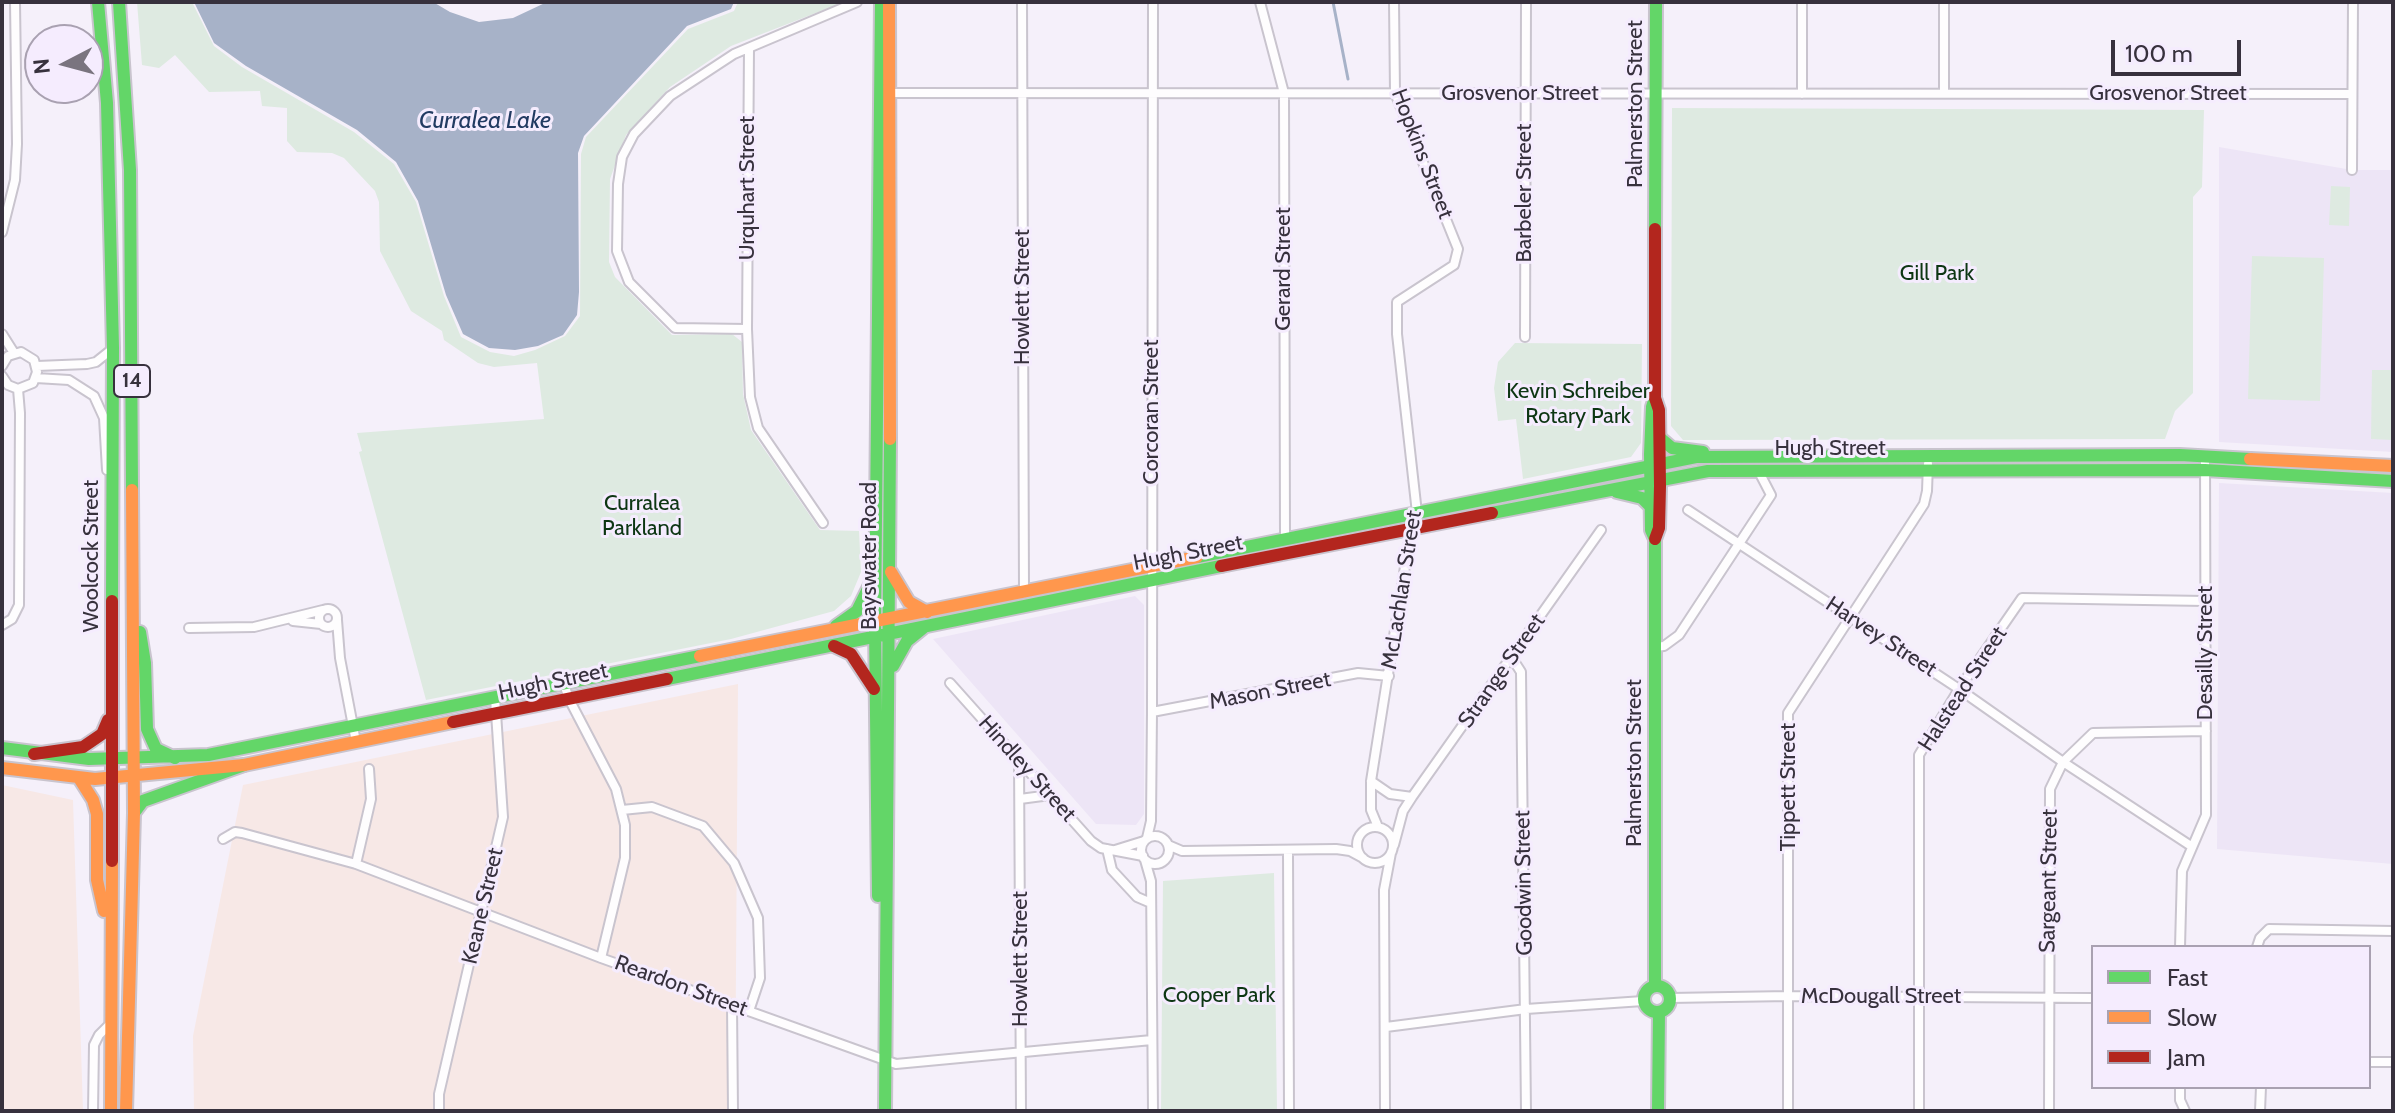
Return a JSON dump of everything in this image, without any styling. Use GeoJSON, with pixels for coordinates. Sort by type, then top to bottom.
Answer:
{"type":"FeatureCollection","features":[{"type":"Feature","properties":{"kind":"main road","name":"Woolcock Street"},"geometry":{"type":"LineString","coordinates":[[98,2],[107,103],[113,348],[111,1111]]}},
{"type":"Feature","properties":{"kind":"main road","name":"Woolcock Street"},"geometry":{"type":"LineString","coordinates":[[119,2],[131,200],[134,813],[126,1111]]}},
{"type":"Feature","properties":{"kind":"main road","name":"Bayswater Road"},"geometry":{"type":"LineString","coordinates":[[877,1111],[881,1058],[890,673],[881,2]]}},
{"type":"Feature","properties":{"kind":"main road","name":"Bayswater Road"},"geometry":{"type":"LineString","coordinates":[[885,1111],[881,1058],[875,566],[884,93],[889,2]]}},
{"type":"Feature","properties":{"kind":"main road","name":"Palmerston Street"},"geometry":{"type":"LineString","coordinates":[[1655,986],[1655,539],[1659,528],[1652,407],[1655,398],[1656,2]]}},
{"type":"Feature","properties":{"kind":"main road","name":"Palmerston Street"},"geometry":{"type":"LineString","coordinates":[[1655,398],[1659,410],[1655,466]]}},
{"type":"Feature","properties":{"kind":"main road"},"geometry":{"type":"LineString","coordinates":[[1659,437],[1672,448],[1711,455]]}},
{"type":"Feature","properties":{"kind":"main road","name":"Hugh Street"},"geometry":{"type":"LineString","coordinates":[[2,768],[111,779],[244,765],[875,637],[889,627],[927,612],[1711,455],[2205,456],[2393,466]]}},
{"type":"Feature","properties":{"kind":"main road","name":"Hugh Street"},"geometry":{"type":"LineString","coordinates":[[2,748],[34,754],[110,759],[175,758],[220,753],[826,631],[875,623],[889,627],[926,626],[1708,471],[2205,470],[2393,481]]}},
{"type":"Feature","properties":{"kind":"main road","name":"Palmerston Street"},"geometry":{"type":"LineString","coordinates":[[1655,481],[1650,506],[1651,530],[1655,539]]}},
{"type":"Feature","properties":{"kind":"main road"},"geometry":{"type":"LineString","coordinates":[[1606,491],[1631,494],[1642,498],[1650,506]]}},
{"type":"Feature","properties":{"kind":"main road"},"geometry":{"type":"LineString","coordinates":[[826,631],[851,617],[862,604],[875,566]]}},
{"type":"Feature","properties":{"kind":"main road"},"geometry":{"type":"LineString","coordinates":[[889,569],[909,602],[927,612]]}},
{"type":"Feature","properties":{"kind":"main road"},"geometry":{"type":"LineString","coordinates":[[133,588],[145,663],[147,729],[156,749],[175,758]]}},
{"type":"Feature","properties":{"kind":"main road"},"geometry":{"type":"LineString","coordinates":[[890,673],[907,641],[926,626]]}},
{"type":"Feature","properties":{"kind":"main road"},"geometry":{"type":"LineString","coordinates":[[832,645],[851,654],[875,692]]}},
{"type":"Feature","properties":{"kind":"main road"},"geometry":{"type":"LineString","coordinates":[[34,754],[83,747],[102,734],[111,713]]}},
{"type":"Feature","properties":{"kind":"main road"},"geometry":{"type":"LineString","coordinates":[[134,813],[143,801],[244,765]]}},
{"type":"Feature","properties":{"kind":"main road"},"geometry":{"type":"LineString","coordinates":[[79,778],[93,800],[97,814],[97,880],[111,939]]}},
{"type":"Feature","properties":{"kind":"main road"},"geometry":{"type":"LineString","coordinates":[[1655,986],[1664,988],[1670,998],[1667,1007],[1659,1012],[1650,1011],[1643,1001],[1645,992],[1655,986]]}},
{"type":"Feature","properties":{"kind":"main road"},"geometry":{"type":"LineString","coordinates":[[1658,1111],[1659,1012]]}},
{"type":"Feature","properties":{"kind":"street"},"geometry":{"type":"LineString","coordinates":[[2,232],[15,180],[15,2]]}},
{"type":"Feature","properties":{"kind":"street"},"geometry":{"type":"LineString","coordinates":[[823,523],[758,428],[750,397],[747,329],[675,328],[629,282],[617,251],[618,184],[622,157],[634,134],[670,96],[734,54],[857,2]]}},
{"type":"Feature","properties":{"kind":"street","name":"Howlett Street"},"geometry":{"type":"LineString","coordinates":[[1022,2],[1024,592]]}},
{"type":"Feature","properties":{"kind":"street","name":"Corcoran Street"},"geometry":{"type":"LineString","coordinates":[[1146,840],[1151,821],[1152,712],[1153,2]]}},
{"type":"Feature","properties":{"kind":"street","name":"Gerard Street"},"geometry":{"type":"LineString","coordinates":[[1260,2],[1284,93],[1285,540]]}},
{"type":"Feature","properties":{"kind":"street","name":"Hopkins Street"},"geometry":{"type":"LineString","coordinates":[[1394,2],[1395,93],[1455,242],[1457,257]]}},
{"type":"Feature","properties":{"kind":"street","name":"Barbeler Street"},"geometry":{"type":"LineString","coordinates":[[1525,337],[1526,2]]}},
{"type":"Feature","properties":{"kind":"street"},"geometry":{"type":"LineString","coordinates":[[1802,2],[1802,94]]}},
{"type":"Feature","properties":{"kind":"street"},"geometry":{"type":"LineString","coordinates":[[1944,2],[1944,93]]}},
{"type":"Feature","properties":{"kind":"street"},"geometry":{"type":"LineString","coordinates":[[2352,170],[2353,2]]}},
{"type":"Feature","properties":{"kind":"street","name":"Urquhart Street"},"geometry":{"type":"LineString","coordinates":[[747,329],[749,48]]}},
{"type":"Feature","properties":{"kind":"street","name":"Grosvenor Street"},"geometry":{"type":"LineString","coordinates":[[884,93],[2352,94]]}},
{"type":"Feature","properties":{"kind":"street","name":"McLachlan Street"},"geometry":{"type":"LineString","coordinates":[[1362,833],[1371,810],[1371,781],[1411,529],[1417,513],[1397,334],[1397,302],[1454,265],[1457,257]]}},
{"type":"Feature","properties":{"kind":"street"},"geometry":{"type":"LineString","coordinates":[[2,334],[14,353]]}},
{"type":"Feature","properties":{"kind":"street"},"geometry":{"type":"LineString","coordinates":[[37,366],[96,362],[113,348]]}},
{"type":"Feature","properties":{"kind":"street"},"geometry":{"type":"LineString","coordinates":[[2,366],[14,353],[27,354],[37,366],[36,378],[28,387],[18,389],[8,385],[2,376]]}},
{"type":"Feature","properties":{"kind":"street"},"geometry":{"type":"LineString","coordinates":[[36,378],[69,380],[94,396],[104,418],[105,460],[112,502]]}},
{"type":"Feature","properties":{"kind":"street"},"geometry":{"type":"LineString","coordinates":[[2,625],[12,619],[19,605],[18,389]]}},
{"type":"Feature","properties":{"kind":"street","name":"Tippett Street"},"geometry":{"type":"LineString","coordinates":[[1788,1111],[1788,713],[1924,504],[1927,455]]}},
{"type":"Feature","properties":{"kind":"street","name":"Desailly Street"},"geometry":{"type":"LineString","coordinates":[[2180,945],[2182,871],[2206,815],[2205,456]]}},
{"type":"Feature","properties":{"kind":"street"},"geometry":{"type":"LineString","coordinates":[[1655,647],[1664,646],[1679,635],[1771,495],[1758,469]]}},
{"type":"Feature","properties":{"kind":"street","name":"Harvey Street"},"geometry":{"type":"LineString","coordinates":[[1688,510],[2191,846]]}},
{"type":"Feature","properties":{"kind":"street","name":"Strange Street"},"geometry":{"type":"LineString","coordinates":[[1384,890],[1403,811],[1601,530]]}},
{"type":"Feature","properties":{"kind":"street","name":"Halstead Street"},"geometry":{"type":"LineString","coordinates":[[1919,1111],[1919,755],[1959,689],[2022,598],[2205,601]]}},
{"type":"Feature","properties":{"kind":"street"},"geometry":{"type":"LineString","coordinates":[[323,610],[319,615],[340,658]]}},
{"type":"Feature","properties":{"kind":"street"},"geometry":{"type":"LineString","coordinates":[[189,628],[254,627],[323,610],[334,611],[356,742]]}},
{"type":"Feature","properties":{"kind":"street"},"geometry":{"type":"LineString","coordinates":[[288,620],[333,625],[337,620]]}},
{"type":"Feature","properties":{"kind":"street","name":"Goodwin Street"},"geometry":{"type":"LineString","coordinates":[[1512,658],[1521,672],[1526,1111]]}},
{"type":"Feature","properties":{"kind":"street","name":"Mason Street"},"geometry":{"type":"LineString","coordinates":[[1152,712],[1358,673],[1389,676]]}},
{"type":"Feature","properties":{"kind":"street","name":"Hindley Street"},"geometry":{"type":"LineString","coordinates":[[950,683],[1091,841],[1111,850],[1144,858]]}},
{"type":"Feature","properties":{"kind":"street"},"geometry":{"type":"LineString","coordinates":[[564,684],[616,789],[622,810],[625,858],[601,958]]}},
{"type":"Feature","properties":{"kind":"street","name":"Keane Street"},"geometry":{"type":"LineString","coordinates":[[439,1111],[439,1094],[503,817],[495,698]]}},
{"type":"Feature","properties":{"kind":"street","name":"Sargeant Street"},"geometry":{"type":"LineString","coordinates":[[2049,1111],[2050,789],[2063,762],[2093,733],[2206,731]]}},
{"type":"Feature","properties":{"kind":"street","name":"Howlett Street"},"geometry":{"type":"LineString","coordinates":[[1019,760],[1021,1111]]}},
{"type":"Feature","properties":{"kind":"street"},"geometry":{"type":"LineString","coordinates":[[356,864],[371,799],[369,769]]}},
{"type":"Feature","properties":{"kind":"street"},"geometry":{"type":"LineString","coordinates":[[1371,781],[1390,794],[1412,797]]}},
{"type":"Feature","properties":{"kind":"street"},"geometry":{"type":"LineString","coordinates":[[1020,799],[1050,795]]}},
{"type":"Feature","properties":{"kind":"street"},"geometry":{"type":"LineString","coordinates":[[622,810],[652,807],[703,826],[734,863],[758,918],[760,978],[749,1011]]}},
{"type":"Feature","properties":{"kind":"street","name":"McLachlan Street"},"geometry":{"type":"LineString","coordinates":[[1371,810],[1381,827]]}},
{"type":"Feature","properties":{"kind":"street","name":"Strange Street"},"geometry":{"type":"LineString","coordinates":[[1381,827],[1403,811]]}},
{"type":"Feature","properties":{"kind":"street"},"geometry":{"type":"LineString","coordinates":[[1151,821],[1168,845],[1182,851],[1336,849],[1350,851],[1372,863],[1380,875],[1384,890],[1385,1111]]}},
{"type":"Feature","properties":{"kind":"street"},"geometry":{"type":"LineString","coordinates":[[1336,849],[1362,833],[1381,827],[1391,835],[1392,849],[1384,861],[1372,863]]}},
{"type":"Feature","properties":{"kind":"street","name":"Reardon Street"},"geometry":{"type":"LineString","coordinates":[[223,839],[235,832],[242,833],[356,864],[601,958],[896,1064],[1152,1040]]}},
{"type":"Feature","properties":{"kind":"street"},"geometry":{"type":"LineString","coordinates":[[1362,833],[1357,849],[1363,858]]}},
{"type":"Feature","properties":{"kind":"street"},"geometry":{"type":"LineString","coordinates":[[1111,850],[1161,837]]}},
{"type":"Feature","properties":{"kind":"street"},"geometry":{"type":"LineString","coordinates":[[1146,840],[1141,850],[1151,881],[1153,1111]]}},
{"type":"Feature","properties":{"kind":"street"},"geometry":{"type":"LineString","coordinates":[[1151,881],[1164,860],[1168,845]]}},
{"type":"Feature","properties":{"kind":"street","name":"Hindley Street"},"geometry":{"type":"LineString","coordinates":[[1111,850],[1112,870],[1137,897],[1151,903]]}},
{"type":"Feature","properties":{"kind":"street"},"geometry":{"type":"LineString","coordinates":[[1144,858],[1155,864],[1182,851]]}},
{"type":"Feature","properties":{"kind":"street"},"geometry":{"type":"LineString","coordinates":[[1288,851],[1289,1111]]}},
{"type":"Feature","properties":{"kind":"street"},"geometry":{"type":"LineString","coordinates":[[2258,945],[2269,929],[2393,931]]}},
{"type":"Feature","properties":{"kind":"street","name":"McDougall Street"},"geometry":{"type":"LineString","coordinates":[[1670,998],[2091,998]]}},
{"type":"Feature","properties":{"kind":"street"},"geometry":{"type":"LineString","coordinates":[[1386,1027],[1526,1009],[1643,1001]]}},
{"type":"Feature","properties":{"kind":"street"},"geometry":{"type":"LineString","coordinates":[[732,1005],[733,1111]]}},
{"type":"Feature","properties":{"kind":"street"},"geometry":{"type":"LineString","coordinates":[[93,1111],[94,1045],[111,1023]]}},
{"type":"Feature","properties":{"kind":"street"},"geometry":{"type":"LineString","coordinates":[[2371,1062],[2393,1062]]}},
{"type":"Feature","properties":{"kind":"street"},"geometry":{"type":"LineString","coordinates":[[2180,1089],[2180,1100],[2185,1111]]}},
{"type":"Feature","properties":{"kind":"street"},"geometry":{"type":"LineString","coordinates":[[2260,1111],[2261,1089]]}},
{"type":"Feature","properties":{"kind":"shaded area"},"geometry":{"type":"Polygon","coordinates":[[[2219,147],[2352,170],[2393,170],[2393,452],[2219,442],[2219,147]]]}},
{"type":"Feature","properties":{"kind":"shaded area"},"geometry":{"type":"Polygon","coordinates":[[[2219,483],[2393,493],[2393,864],[2217,849],[2219,483]]]}},
{"type":"Feature","properties":{"kind":"shaded area"},"geometry":{"type":"Polygon","coordinates":[[[1135,596],[1144,605],[1144,814],[1136,825],[1096,824],[933,639],[1135,596]]]}},
{"type":"Feature","properties":{"kind":"shaded area"},"geometry":{"type":"Polygon","coordinates":[[[738,684],[735,1111],[194,1111],[193,1036],[243,785],[738,684]]]}},
{"type":"Feature","properties":{"kind":"shaded area"},"geometry":{"type":"Polygon","coordinates":[[[2,785],[73,800],[83,1111],[2,1111],[2,785]]]}},
{"type":"Feature","properties":{"kind":"green space","name":"Curralea Parkland"},"geometry":{"type":"Polygon","coordinates":[[[137,2],[192,2],[214,46],[242,67],[354,132],[394,164],[416,202],[444,296],[461,337],[490,352],[514,356],[565,336],[580,316],[581,154],[586,137],[688,29],[734,11],[738,2],[844,2],[731,46],[670,87],[626,135],[610,179],[609,262],[615,277],[672,335],[732,334],[742,342],[743,394],[751,430],[820,530],[859,531],[861,572],[851,596],[834,611],[731,639],[426,700],[359,452],[362,451],[357,433],[544,419],[537,363],[494,367],[478,363],[444,340],[442,331],[411,311],[380,251],[379,202],[375,191],[344,158],[332,153],[297,152],[287,141],[287,108],[262,106],[260,91],[209,92],[175,55],[159,68],[142,65],[137,2]]]}},
{"type":"Feature","properties":{"kind":"green space","name":"Gill Park"},"geometry":{"type":"Polygon","coordinates":[[[1672,108],[2204,110],[2202,187],[2193,197],[2193,393],[2175,411],[2165,439],[1683,440],[1671,426],[1672,108]]]}},
{"type":"Feature","properties":{"kind":"green space"},"geometry":{"type":"Polygon","coordinates":[[[2331,186],[2350,187],[2349,226],[2329,225],[2331,186]]]}},
{"type":"Feature","properties":{"kind":"green space"},"geometry":{"type":"Polygon","coordinates":[[[2252,256],[2324,258],[2320,401],[2248,399],[2252,256]]]}},
{"type":"Feature","properties":{"kind":"green space","name":"Kevin Schreiber Rotary Park"},"geometry":{"type":"Polygon","coordinates":[[[1515,343],[1642,344],[1641,443],[1631,457],[1523,479],[1516,419],[1498,421],[1494,388],[1498,362],[1515,343]]]}},
{"type":"Feature","properties":{"kind":"green space"},"geometry":{"type":"Polygon","coordinates":[[[2372,370],[2393,370],[2393,440],[2371,439],[2372,370]]]}},
{"type":"Feature","properties":{"kind":"green space","name":"Cooper Park"},"geometry":{"type":"Polygon","coordinates":[[[1274,873],[1277,1111],[1161,1111],[1163,881],[1274,873]]]}},
{"type":"Feature","properties":{"kind":"water","name":"Curralea Lake"},"geometry":{"type":"Polygon","coordinates":[[[194,2],[433,2],[479,22],[513,18],[547,2],[734,2],[731,9],[687,26],[584,136],[578,153],[577,315],[563,335],[538,346],[515,350],[489,348],[463,334],[446,295],[418,201],[396,162],[357,130],[246,66],[214,43],[194,2]]]}},
{"type":"Feature","properties":{"kind":"waterway"},"geometry":{"type":"LineString","coordinates":[[1333,2],[1348,79]]}},
{"type":"Feature","properties":{"kind":"traffic: fast"},"geometry":{"type":"LineString","coordinates":[[98,2],[107,103],[113,348],[112,601]]}},
{"type":"Feature","properties":{"kind":"traffic: fast"},"geometry":{"type":"LineString","coordinates":[[119,2],[130,170],[132,490]]}},
{"type":"Feature","properties":{"kind":"traffic: fast"},"geometry":{"type":"LineString","coordinates":[[878,896],[875,623],[881,2]]}},
{"type":"Feature","properties":{"kind":"traffic: fast"},"geometry":{"type":"LineString","coordinates":[[1655,229],[1656,2]]}},
{"type":"Feature","properties":{"kind":"traffic: fast"},"geometry":{"type":"LineString","coordinates":[[1655,398],[1650,454],[1651,530],[1655,539],[1655,986]]}},
{"type":"Feature","properties":{"kind":"traffic: fast"},"geometry":{"type":"LineString","coordinates":[[1659,437],[1672,448],[1703,452]]}},
{"type":"Feature","properties":{"kind":"traffic: fast"},"geometry":{"type":"LineString","coordinates":[[885,1111],[890,439]]}},
{"type":"Feature","properties":{"kind":"traffic: fast"},"geometry":{"type":"LineString","coordinates":[[1197,557],[1696,457],[2180,455],[2250,459]]}},
{"type":"Feature","properties":{"kind":"traffic: fast"},"geometry":{"type":"LineString","coordinates":[[1492,513],[1708,471],[2205,470],[2393,481]]}},
{"type":"Feature","properties":{"kind":"traffic: fast"},"geometry":{"type":"LineString","coordinates":[[1617,492],[1642,498],[1650,506]]}},
{"type":"Feature","properties":{"kind":"traffic: fast"},"geometry":{"type":"LineString","coordinates":[[667,679],[1221,566]]}},
{"type":"Feature","properties":{"kind":"traffic: fast"},"geometry":{"type":"LineString","coordinates":[[836,626],[857,611],[871,583]]}},
{"type":"Feature","properties":{"kind":"traffic: fast"},"geometry":{"type":"LineString","coordinates":[[893,666],[907,641],[923,628]]}},
{"type":"Feature","properties":{"kind":"traffic: fast"},"geometry":{"type":"LineString","coordinates":[[140,632],[145,663],[147,729],[156,749],[175,758]]}},
{"type":"Feature","properties":{"kind":"traffic: fast"},"geometry":{"type":"LineString","coordinates":[[2,748],[89,759],[208,755],[700,656]]}},
{"type":"Feature","properties":{"kind":"traffic: fast"},"geometry":{"type":"LineString","coordinates":[[134,813],[143,801],[244,765]]}},
{"type":"Feature","properties":{"kind":"traffic: fast"},"geometry":{"type":"LineString","coordinates":[[1657,986],[1666,990],[1670,999],[1666,1008],[1657,1012],[1648,1008],[1644,999],[1648,990],[1657,986]]}},
{"type":"Feature","properties":{"kind":"traffic: fast"},"geometry":{"type":"LineString","coordinates":[[1658,1111],[1659,1012]]}},
{"type":"Feature","properties":{"kind":"traffic: slow"},"geometry":{"type":"LineString","coordinates":[[889,2],[890,439]]}},
{"type":"Feature","properties":{"kind":"traffic: slow"},"geometry":{"type":"LineString","coordinates":[[2250,459],[2393,466]]}},
{"type":"Feature","properties":{"kind":"traffic: slow"},"geometry":{"type":"LineString","coordinates":[[126,1111],[134,813],[132,490]]}},
{"type":"Feature","properties":{"kind":"traffic: slow"},"geometry":{"type":"LineString","coordinates":[[700,656],[1197,557]]}},
{"type":"Feature","properties":{"kind":"traffic: slow"},"geometry":{"type":"LineString","coordinates":[[891,572],[909,602],[927,612]]}},
{"type":"Feature","properties":{"kind":"traffic: slow"},"geometry":{"type":"LineString","coordinates":[[2,768],[95,779],[244,765],[453,722]]}},
{"type":"Feature","properties":{"kind":"traffic: slow"},"geometry":{"type":"LineString","coordinates":[[79,778],[93,800],[97,814],[97,880],[104,911]]}},
{"type":"Feature","properties":{"kind":"traffic: slow"},"geometry":{"type":"LineString","coordinates":[[111,1111],[112,861]]}},
{"type":"Feature","properties":{"kind":"traffic: jam"},"geometry":{"type":"LineString","coordinates":[[1655,229],[1655,398],[1659,410],[1660,486],[1659,528],[1655,539]]}},
{"type":"Feature","properties":{"kind":"traffic: jam"},"geometry":{"type":"LineString","coordinates":[[1221,566],[1492,513]]}},
{"type":"Feature","properties":{"kind":"traffic: jam"},"geometry":{"type":"LineString","coordinates":[[112,601],[112,861]]}},
{"type":"Feature","properties":{"kind":"traffic: jam"},"geometry":{"type":"LineString","coordinates":[[834,646],[851,654],[874,689]]}},
{"type":"Feature","properties":{"kind":"traffic: jam"},"geometry":{"type":"LineString","coordinates":[[453,722],[667,679]]}},
{"type":"Feature","properties":{"kind":"traffic: jam"},"geometry":{"type":"LineString","coordinates":[[34,754],[83,747],[102,734],[108,720]]}}]}
